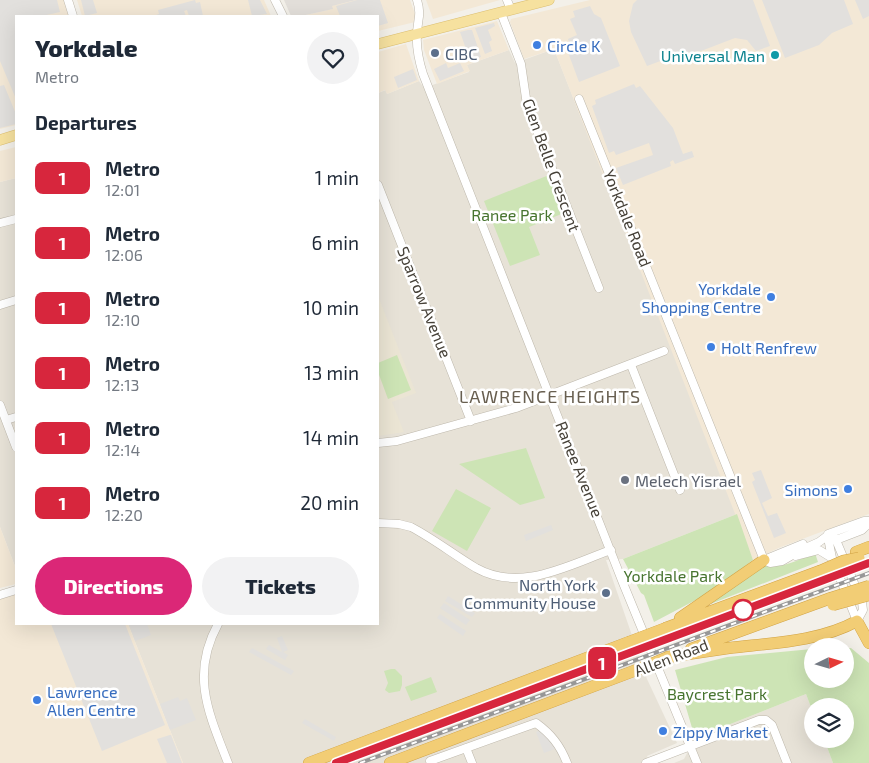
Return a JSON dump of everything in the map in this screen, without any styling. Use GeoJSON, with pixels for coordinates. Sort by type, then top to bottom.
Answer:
{"type":"FeatureCollection","features":[{"type":"Feature","properties":{"kind":"highway","name":"Allen Road"},"geometry":{"type":"LineString","coordinates":[[309,763],[820,571],[837,560],[861,555],[869,547]]}},
{"type":"Feature","properties":{"kind":"highway"},"geometry":{"type":"LineString","coordinates":[[666,628],[764,560]]}},
{"type":"Feature","properties":{"kind":"highway","name":"Allen Road"},"geometry":{"type":"LineString","coordinates":[[390,763],[668,657],[767,621],[832,602],[869,586]]}},
{"type":"Feature","properties":{"kind":"highway"},"geometry":{"type":"LineString","coordinates":[[832,602],[869,595]]}},
{"type":"Feature","properties":{"kind":"highway"},"geometry":{"type":"LineString","coordinates":[[668,657],[799,639],[830,632],[857,621],[869,643]]}},
{"type":"Feature","properties":{"kind":"main road"},"geometry":{"type":"LineString","coordinates":[[379,44],[549,0]]}},
{"type":"Feature","properties":{"kind":"main road"},"geometry":{"type":"LineString","coordinates":[[0,140],[15,135]]}},
{"type":"Feature","properties":{"kind":"street"},"geometry":{"type":"LineString","coordinates":[[68,0],[72,15]]}},
{"type":"Feature","properties":{"kind":"street"},"geometry":{"type":"LineString","coordinates":[[275,0],[282,15]]}},
{"type":"Feature","properties":{"kind":"street","name":"Ranee Avenue"},"geometry":{"type":"LineString","coordinates":[[417,0],[421,17],[417,34],[418,58],[422,74],[623,583],[697,763]]}},
{"type":"Feature","properties":{"kind":"street","name":"Glen Belle Crescent"},"geometry":{"type":"LineString","coordinates":[[507,0],[506,12],[521,64],[527,105],[598,288]]}},
{"type":"Feature","properties":{"kind":"street","name":"Yorkdale Road"},"geometry":{"type":"LineString","coordinates":[[579,99],[764,560]]}},
{"type":"Feature","properties":{"kind":"street","name":"Sparrow Avenue"},"geometry":{"type":"LineString","coordinates":[[379,188],[471,421]]}},
{"type":"Feature","properties":{"kind":"street"},"geometry":{"type":"LineString","coordinates":[[0,223],[15,219]]}},
{"type":"Feature","properties":{"kind":"street"},"geometry":{"type":"LineString","coordinates":[[0,305],[15,300]]}},
{"type":"Feature","properties":{"kind":"street"},"geometry":{"type":"LineString","coordinates":[[379,443],[397,441],[516,408],[664,351]]}},
{"type":"Feature","properties":{"kind":"street"},"geometry":{"type":"LineString","coordinates":[[631,365],[680,490]]}},
{"type":"Feature","properties":{"kind":"street"},"geometry":{"type":"LineString","coordinates":[[0,405],[15,444]]}},
{"type":"Feature","properties":{"kind":"street"},"geometry":{"type":"LineString","coordinates":[[6,420],[15,417]]}},
{"type":"Feature","properties":{"kind":"street"},"geometry":{"type":"LineString","coordinates":[[764,560],[864,521],[869,522]]}},
{"type":"Feature","properties":{"kind":"street"},"geometry":{"type":"LineString","coordinates":[[836,540],[862,530],[869,522]]}},
{"type":"Feature","properties":{"kind":"street"},"geometry":{"type":"LineString","coordinates":[[379,523],[399,524],[411,527],[477,568],[502,577],[530,578],[544,575],[611,550]]}},
{"type":"Feature","properties":{"kind":"street"},"geometry":{"type":"LineString","coordinates":[[831,533],[836,540],[862,602],[863,610],[857,621]]}},
{"type":"Feature","properties":{"kind":"street"},"geometry":{"type":"LineString","coordinates":[[789,558],[819,542],[831,533]]}},
{"type":"Feature","properties":{"kind":"street"},"geometry":{"type":"LineString","coordinates":[[831,533],[829,543],[837,560],[857,621]]}},
{"type":"Feature","properties":{"kind":"street"},"geometry":{"type":"LineString","coordinates":[[764,560],[776,563],[819,550],[837,560]]}},
{"type":"Feature","properties":{"kind":"street"},"geometry":{"type":"LineString","coordinates":[[0,595],[15,590]]}},
{"type":"Feature","properties":{"kind":"street"},"geometry":{"type":"LineString","coordinates":[[218,625],[204,659],[203,685],[209,713],[228,763]]}},
{"type":"Feature","properties":{"kind":"street"},"geometry":{"type":"LineString","coordinates":[[646,763],[759,720],[766,720],[772,725],[787,763]]}},
{"type":"Feature","properties":{"kind":"street"},"geometry":{"type":"LineString","coordinates":[[430,762],[536,722],[551,734],[562,750],[567,763]]}},
{"type":"Feature","properties":{"kind":"street"},"geometry":{"type":"LineString","coordinates":[[466,748],[472,763]]}},
{"type":"Feature","properties":{"kind":"shaded area"},"geometry":{"type":"Polygon","coordinates":[[[0,0],[65,0],[69,15],[15,15],[15,125],[0,129],[0,0]]]}},
{"type":"Feature","properties":{"kind":"shaded area"},"geometry":{"type":"Polygon","coordinates":[[[0,0],[57,0],[60,12],[46,15],[15,15],[15,97],[0,61],[0,0]]]}},
{"type":"Feature","properties":{"kind":"shaded area"},"geometry":{"type":"Polygon","coordinates":[[[77,0],[264,0],[271,15],[82,15],[77,0]]]}},
{"type":"Feature","properties":{"kind":"shaded area"},"geometry":{"type":"Polygon","coordinates":[[[81,0],[93,0],[97,13],[85,15],[81,0]]]}},
{"type":"Feature","properties":{"kind":"shaded area"},"geometry":{"type":"Polygon","coordinates":[[[195,0],[196,3],[200,2],[203,15],[189,15],[187,10],[184,11],[186,15],[156,15],[159,14],[158,10],[195,0]]]}},
{"type":"Feature","properties":{"kind":"shaded area"},"geometry":{"type":"Polygon","coordinates":[[[248,0],[260,0],[267,14],[252,15],[248,0]]]}},
{"type":"Feature","properties":{"kind":"shaded area"},"geometry":{"type":"Polygon","coordinates":[[[284,0],[356,0],[332,6],[333,9],[306,15],[291,15],[284,0]]]}},
{"type":"Feature","properties":{"kind":"shaded area"},"geometry":{"type":"Polygon","coordinates":[[[356,0],[410,0],[415,14],[415,22],[379,31],[379,15],[305,15],[332,9],[331,6],[356,0]]]}},
{"type":"Feature","properties":{"kind":"shaded area"},"geometry":{"type":"Polygon","coordinates":[[[357,0],[380,0],[388,23],[379,26],[379,15],[340,15],[336,6],[357,0]]]}},
{"type":"Feature","properties":{"kind":"shaded area"},"geometry":{"type":"Polygon","coordinates":[[[426,0],[500,0],[433,19],[426,0]]]}},
{"type":"Feature","properties":{"kind":"shaded area","name":"Yorkdale Shopping Centre"},"geometry":{"type":"Polygon","coordinates":[[[590,0],[869,0],[869,514],[781,547],[753,560],[554,49],[524,59],[510,22],[511,19],[590,0]]]}},
{"type":"Feature","properties":{"kind":"shaded area"},"geometry":{"type":"Polygon","coordinates":[[[637,0],[753,0],[770,46],[756,51],[747,40],[735,38],[701,51],[682,53],[647,66],[631,32],[629,21],[633,4],[637,0]]]}},
{"type":"Feature","properties":{"kind":"shaded area"},"geometry":{"type":"Polygon","coordinates":[[[762,0],[844,0],[853,24],[832,33],[819,45],[785,58],[762,0]]]}},
{"type":"Feature","properties":{"kind":"shaded area"},"geometry":{"type":"Polygon","coordinates":[[[855,0],[869,0],[869,16],[863,19],[855,0]]]}},
{"type":"Feature","properties":{"kind":"shaded area"},"geometry":{"type":"Polygon","coordinates":[[[590,6],[594,14],[601,18],[620,66],[579,82],[566,47],[570,45],[568,39],[577,35],[570,19],[575,17],[573,11],[590,6]]]}},
{"type":"Feature","properties":{"kind":"shaded area"},"geometry":{"type":"Polygon","coordinates":[[[497,21],[509,50],[467,65],[470,71],[437,84],[424,50],[423,40],[497,21]]]}},
{"type":"Feature","properties":{"kind":"shaded area"},"geometry":{"type":"Polygon","coordinates":[[[494,23],[495,26],[488,30],[492,40],[489,42],[492,51],[485,54],[475,28],[494,23]]]}},
{"type":"Feature","properties":{"kind":"shaded area"},"geometry":{"type":"Polygon","coordinates":[[[472,30],[481,57],[470,60],[460,32],[472,30]]]}},
{"type":"Feature","properties":{"kind":"shaded area"},"geometry":{"type":"Polygon","coordinates":[[[406,44],[419,81],[387,94],[385,90],[379,93],[379,52],[406,44]]]}},
{"type":"Feature","properties":{"kind":"shaded area"},"geometry":{"type":"Polygon","coordinates":[[[554,49],[737,514],[623,559],[606,560],[647,679],[677,743],[647,756],[649,763],[183,763],[128,625],[379,625],[379,93],[386,90],[387,94],[419,81],[424,88],[469,72],[467,65],[509,50],[515,63],[554,49]]]}},
{"type":"Feature","properties":{"kind":"shaded area"},"geometry":{"type":"Polygon","coordinates":[[[446,63],[448,68],[460,63],[464,71],[440,81],[434,69],[446,63]]]}},
{"type":"Feature","properties":{"kind":"shaded area"},"geometry":{"type":"Polygon","coordinates":[[[413,69],[417,80],[398,88],[394,77],[413,69]]]}},
{"type":"Feature","properties":{"kind":"shaded area"},"geometry":{"type":"Polygon","coordinates":[[[634,84],[636,88],[640,86],[673,128],[683,154],[692,151],[694,157],[675,164],[673,160],[670,162],[671,166],[623,185],[616,168],[653,155],[649,143],[616,155],[614,151],[609,153],[592,106],[596,104],[595,100],[634,84]]]}},
{"type":"Feature","properties":{"kind":"shaded area"},"geometry":{"type":"Polygon","coordinates":[[[4,85],[15,112],[15,124],[0,128],[0,86],[4,85]]]}},
{"type":"Feature","properties":{"kind":"shaded area"},"geometry":{"type":"Polygon","coordinates":[[[15,147],[15,178],[0,182],[0,151],[15,147]]]}},
{"type":"Feature","properties":{"kind":"shaded area"},"geometry":{"type":"Polygon","coordinates":[[[15,178],[15,566],[0,527],[0,182],[15,178]]]}},
{"type":"Feature","properties":{"kind":"shaded area"},"geometry":{"type":"Polygon","coordinates":[[[379,299],[416,393],[392,402],[404,432],[379,436],[379,299]]]}},
{"type":"Feature","properties":{"kind":"shaded area"},"geometry":{"type":"Polygon","coordinates":[[[761,470],[772,498],[762,503],[768,516],[777,513],[786,533],[774,538],[752,482],[755,480],[752,473],[761,470]]]}},
{"type":"Feature","properties":{"kind":"shaded area"},"geometry":{"type":"Polygon","coordinates":[[[551,525],[553,530],[526,541],[524,535],[551,525]]]}},
{"type":"Feature","properties":{"kind":"shaded area"},"geometry":{"type":"Polygon","coordinates":[[[0,527],[15,566],[15,584],[0,588],[0,527]]]}},
{"type":"Feature","properties":{"kind":"shaded area"},"geometry":{"type":"Polygon","coordinates":[[[15,594],[15,625],[128,625],[183,763],[0,763],[0,598],[15,594]]]}},
{"type":"Feature","properties":{"kind":"shaded area"},"geometry":{"type":"Polygon","coordinates":[[[448,596],[475,613],[472,617],[445,601],[448,596]]]}},
{"type":"Feature","properties":{"kind":"shaded area"},"geometry":{"type":"Polygon","coordinates":[[[444,603],[470,620],[466,625],[440,608],[444,603]]]}},
{"type":"Feature","properties":{"kind":"shaded area"},"geometry":{"type":"Polygon","coordinates":[[[440,614],[466,631],[463,636],[437,618],[440,614]]]}},
{"type":"Feature","properties":{"kind":"shaded area"},"geometry":{"type":"Polygon","coordinates":[[[51,625],[125,625],[165,725],[102,751],[51,625]]]}},
{"type":"Feature","properties":{"kind":"shaded area"},"geometry":{"type":"Polygon","coordinates":[[[129,625],[147,625],[151,635],[135,641],[129,625]]]}},
{"type":"Feature","properties":{"kind":"shaded area"},"geometry":{"type":"Polygon","coordinates":[[[282,636],[288,650],[283,652],[288,655],[285,660],[266,649],[269,645],[282,652],[277,638],[282,636]]]}},
{"type":"Feature","properties":{"kind":"shaded area"},"geometry":{"type":"Polygon","coordinates":[[[252,648],[294,671],[291,675],[249,652],[252,648]]]}},
{"type":"Feature","properties":{"kind":"shaded area"},"geometry":{"type":"Polygon","coordinates":[[[806,694],[808,698],[804,698],[804,748],[827,748],[833,763],[674,763],[684,759],[695,738],[806,694]]]}},
{"type":"Feature","properties":{"kind":"shaded area"},"geometry":{"type":"Polygon","coordinates":[[[178,697],[180,701],[187,698],[196,720],[170,730],[160,704],[178,697]]]}},
{"type":"Feature","properties":{"kind":"shaded area"},"geometry":{"type":"Polygon","coordinates":[[[305,719],[336,737],[334,741],[302,723],[305,719]]]}},
{"type":"Feature","properties":{"kind":"shaded area"},"geometry":{"type":"Polygon","coordinates":[[[547,727],[555,749],[544,753],[536,732],[547,727]]]}},
{"type":"Feature","properties":{"kind":"shaded area"},"geometry":{"type":"Polygon","coordinates":[[[171,735],[182,763],[167,763],[157,739],[171,735]]]}},
{"type":"Feature","properties":{"kind":"green space","name":"Ranee Park"},"geometry":{"type":"Polygon","coordinates":[[[549,175],[564,213],[529,227],[540,255],[510,266],[484,201],[549,175]]]}},
{"type":"Feature","properties":{"kind":"green space"},"geometry":{"type":"Polygon","coordinates":[[[397,355],[411,390],[388,399],[379,375],[379,363],[397,355]]]}},
{"type":"Feature","properties":{"kind":"green space"},"geometry":{"type":"Polygon","coordinates":[[[526,448],[545,498],[520,505],[459,464],[526,448]]]}},
{"type":"Feature","properties":{"kind":"green space"},"geometry":{"type":"Polygon","coordinates":[[[456,489],[491,508],[467,551],[432,531],[456,489]]]}},
{"type":"Feature","properties":{"kind":"green space","name":"Yorkdale Park"},"geometry":{"type":"Polygon","coordinates":[[[737,514],[753,560],[711,592],[654,622],[644,595],[641,593],[623,559],[737,514]]]}},
{"type":"Feature","properties":{"kind":"green space"},"geometry":{"type":"Polygon","coordinates":[[[815,553],[818,562],[708,605],[765,564],[784,565],[815,553]]]}},
{"type":"Feature","properties":{"kind":"green space","name":"Baycrest Park"},"geometry":{"type":"Polygon","coordinates":[[[804,650],[804,688],[854,688],[854,650],[869,663],[869,763],[833,763],[827,748],[854,748],[854,698],[808,698],[806,694],[695,738],[675,670],[727,657],[804,650]]]}},
{"type":"Feature","properties":{"kind":"green space"},"geometry":{"type":"Polygon","coordinates":[[[395,669],[402,676],[402,685],[400,691],[389,693],[385,690],[388,683],[384,671],[395,669]]]}},
{"type":"Feature","properties":{"kind":"green space"},"geometry":{"type":"Polygon","coordinates":[[[431,677],[437,692],[411,701],[405,687],[431,677]]]}},
{"type":"Feature","properties":{"kind":"railway"},"geometry":{"type":"LineString","coordinates":[[336,763],[869,563]]}},
{"type":"Feature","properties":{"kind":"railway"},"geometry":{"type":"LineString","coordinates":[[360,763],[869,573]]}},
{"type":"Feature","properties":{"kind":"metro line","name":"1"},"geometry":{"type":"LineString","coordinates":[[336,763],[869,563]]}},
{"type":"Feature","properties":{"kind":"place","name":"Circle K"},"geometry":{"type":"Point","coordinates":[537,45]}},
{"type":"Feature","properties":{"kind":"place","name":"CIBC"},"geometry":{"type":"Point","coordinates":[435,53]}},
{"type":"Feature","properties":{"kind":"place","name":"Universal Man"},"geometry":{"type":"Point","coordinates":[775,55]}},
{"type":"Feature","properties":{"kind":"place","name":"Yorkdale Shopping Centre"},"geometry":{"type":"Point","coordinates":[771,297]}},
{"type":"Feature","properties":{"kind":"place","name":"Holt Renfrew"},"geometry":{"type":"Point","coordinates":[711,347]}},
{"type":"Feature","properties":{"kind":"place","name":"Melech Yisrael"},"geometry":{"type":"Point","coordinates":[625,480]}},
{"type":"Feature","properties":{"kind":"place","name":"Simons"},"geometry":{"type":"Point","coordinates":[848,489]}},
{"type":"Feature","properties":{"kind":"place","name":"North York Community House"},"geometry":{"type":"Point","coordinates":[606,593]}},
{"type":"Feature","properties":{"kind":"place","name":"Lawrence Allen Centre"},"geometry":{"type":"Point","coordinates":[37,700]}},
{"type":"Feature","properties":{"kind":"place","name":"Zippy Market"},"geometry":{"type":"Point","coordinates":[663,731]}},
{"type":"Feature","properties":{"kind":"district","name":"LAWRENCE HEIGHTS"},"geometry":{"type":"Point","coordinates":[550,396]}}]}
